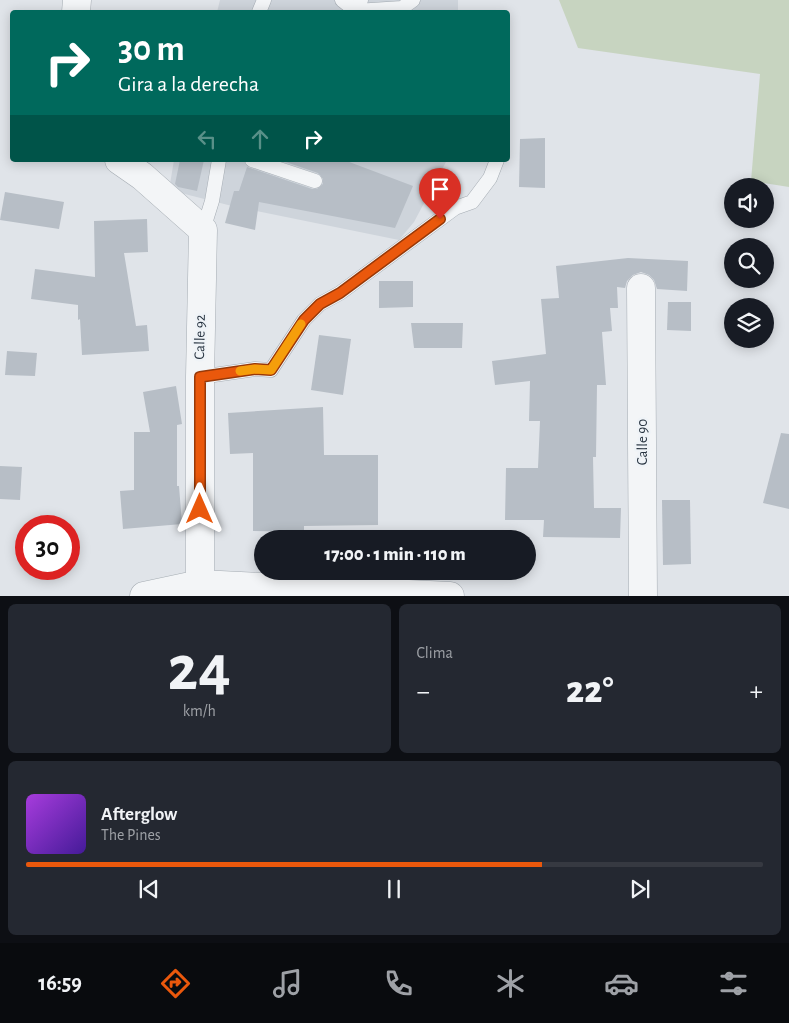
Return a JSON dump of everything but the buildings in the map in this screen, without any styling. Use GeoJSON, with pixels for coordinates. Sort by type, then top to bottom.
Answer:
{"type":"FeatureCollection","features":[{"type":"Feature","properties":{"kind":"street"},"geometry":{"type":"LineString","coordinates":[[122,162],[142,176],[203,230]]}},
{"type":"Feature","properties":{"kind":"street","name":"Calle 92"},"geometry":{"type":"LineString","coordinates":[[200,584],[200,377],[203,230]]}},
{"type":"Feature","properties":{"kind":"street","name":"Calle 90"},"geometry":{"type":"LineString","coordinates":[[641,288],[643,596]]}},
{"type":"Feature","properties":{"kind":"street"},"geometry":{"type":"LineString","coordinates":[[144,596],[200,584],[450,596]]}},
{"type":"Feature","properties":{"kind":"lane"},"geometry":{"type":"LineString","coordinates":[[342,0],[358,8],[402,8],[413,0]]}},
{"type":"Feature","properties":{"kind":"lane"},"geometry":{"type":"LineString","coordinates":[[203,230],[212,201],[219,162]]}},
{"type":"Feature","properties":{"kind":"lane"},"geometry":{"type":"LineString","coordinates":[[258,162],[315,181]]}},
{"type":"Feature","properties":{"kind":"lane"},"geometry":{"type":"LineString","coordinates":[[200,377],[255,369],[271,370],[304,320],[320,304],[340,293],[455,208],[472,202],[490,178],[496,162]]}},
{"type":"Feature","properties":{"kind":"shaded area"},"geometry":{"type":"Polygon","coordinates":[[[220,0],[458,0],[458,10],[218,10],[220,0]]]}},
{"type":"Feature","properties":{"kind":"shaded area"},"geometry":{"type":"Polygon","coordinates":[[[174,162],[446,162],[414,222],[399,240],[232,206],[169,190],[174,162]]]}},
{"type":"Feature","properties":{"kind":"green space"},"geometry":{"type":"Polygon","coordinates":[[[559,0],[789,0],[789,187],[774,185],[774,178],[751,178],[760,74],[578,48],[559,0]]]}},
{"type":"Feature","properties":{"kind":"slow traffic"},"geometry":{"type":"LineString","coordinates":[[240,371],[255,369],[271,370],[301,324]]}},
{"type":"Feature","properties":{"kind":"route"},"geometry":{"type":"LineString","coordinates":[[200,509],[200,377],[255,369],[271,370],[304,320],[320,304],[340,293],[440,219]]}}]}
